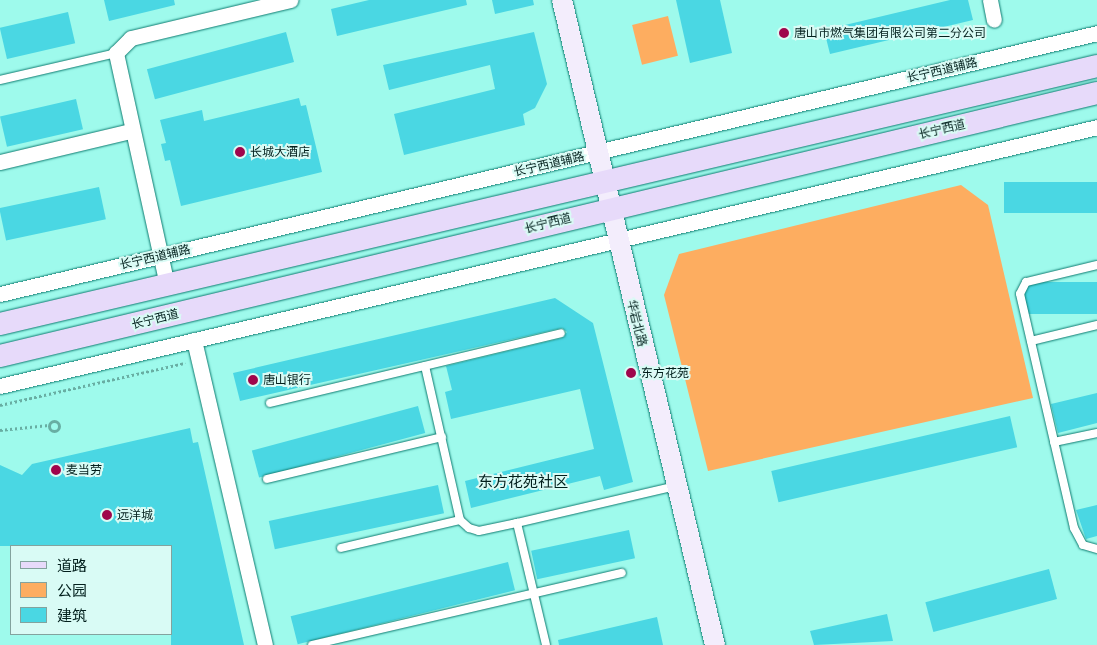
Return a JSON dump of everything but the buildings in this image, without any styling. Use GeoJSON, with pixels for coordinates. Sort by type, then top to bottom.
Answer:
{"type":"FeatureCollection","features":[{"type":"Feature","properties":{"kind":"main road","name":"长宁西道"},"geometry":{"type":"LineString","coordinates":[[0,324],[1097,66]]}},
{"type":"Feature","properties":{"kind":"main road","name":"长宁西道"},"geometry":{"type":"LineString","coordinates":[[0,356],[609,208],[1097,93]]}},
{"type":"Feature","properties":{"kind":"street"},"geometry":{"type":"LineString","coordinates":[[167,285],[130,131],[116,53],[131,38],[290,0]]}},
{"type":"Feature","properties":{"kind":"street","name":"华岩北路"},"geometry":{"type":"LineString","coordinates":[[562,0],[609,208],[714,645]]}},
{"type":"Feature","properties":{"kind":"street"},"geometry":{"type":"LineString","coordinates":[[990,0],[994,20]]}},
{"type":"Feature","properties":{"kind":"street","name":"长宁西道辅路"},"geometry":{"type":"LineString","coordinates":[[0,294],[1097,33]]}},
{"type":"Feature","properties":{"kind":"street"},"geometry":{"type":"LineString","coordinates":[[0,386],[1097,128]]}},
{"type":"Feature","properties":{"kind":"street"},"geometry":{"type":"LineString","coordinates":[[0,162],[130,131]]}},
{"type":"Feature","properties":{"kind":"street"},"geometry":{"type":"LineString","coordinates":[[194,340],[265,645]]}},
{"type":"Feature","properties":{"kind":"lane"},"geometry":{"type":"LineString","coordinates":[[0,80],[116,53]]}},
{"type":"Feature","properties":{"kind":"lane"},"geometry":{"type":"LineString","coordinates":[[1097,265],[1026,282],[1020,294],[1074,528],[1083,546],[1097,549]]}},
{"type":"Feature","properties":{"kind":"lane"},"geometry":{"type":"LineString","coordinates":[[1031,341],[1097,325]]}},
{"type":"Feature","properties":{"kind":"lane"},"geometry":{"type":"LineString","coordinates":[[270,403],[562,333]]}},
{"type":"Feature","properties":{"kind":"lane"},"geometry":{"type":"LineString","coordinates":[[425,366],[460,520]]}},
{"type":"Feature","properties":{"kind":"lane"},"geometry":{"type":"LineString","coordinates":[[1054,442],[1097,433]]}},
{"type":"Feature","properties":{"kind":"lane"},"geometry":{"type":"LineString","coordinates":[[267,479],[442,437]]}},
{"type":"Feature","properties":{"kind":"lane"},"geometry":{"type":"LineString","coordinates":[[341,548],[460,520],[479,531],[676,486]]}},
{"type":"Feature","properties":{"kind":"lane"},"geometry":{"type":"LineString","coordinates":[[517,523],[546,645]]}},
{"type":"Feature","properties":{"kind":"lane"},"geometry":{"type":"LineString","coordinates":[[312,645],[622,573]]}},
{"type":"Feature","properties":{"kind":"path"},"geometry":{"type":"LineString","coordinates":[[0,405],[198,359]]}},
{"type":"Feature","properties":{"kind":"path"},"geometry":{"type":"LineString","coordinates":[[0,430],[49,425]]}},
{"type":"Feature","properties":{"kind":"green space"},"geometry":{"type":"Polygon","coordinates":[[[668,16],[678,56],[642,65],[632,25],[668,16]]]}},
{"type":"Feature","properties":{"kind":"green space"},"geometry":{"type":"Polygon","coordinates":[[[961,185],[988,205],[1033,398],[708,471],[664,295],[679,254],[961,185]]]}},
{"type":"Feature","properties":{"kind":"place","name":"唐山市燃气集团有限公司第二分公司"},"geometry":{"type":"Point","coordinates":[784,33]}},
{"type":"Feature","properties":{"kind":"place","name":"长城大酒店"},"geometry":{"type":"Point","coordinates":[240,152]}},
{"type":"Feature","properties":{"kind":"place","name":"东方花苑"},"geometry":{"type":"Point","coordinates":[631,373]}},
{"type":"Feature","properties":{"kind":"place","name":"唐山银行"},"geometry":{"type":"Point","coordinates":[253,380]}},
{"type":"Feature","properties":{"kind":"place","name":"麦当劳"},"geometry":{"type":"Point","coordinates":[56,470]}},
{"type":"Feature","properties":{"kind":"place","name":"远洋城"},"geometry":{"type":"Point","coordinates":[107,515]}},
{"type":"Feature","properties":{"kind":"district","name":"东方花苑社区"},"geometry":{"type":"Point","coordinates":[523,482]}}]}
